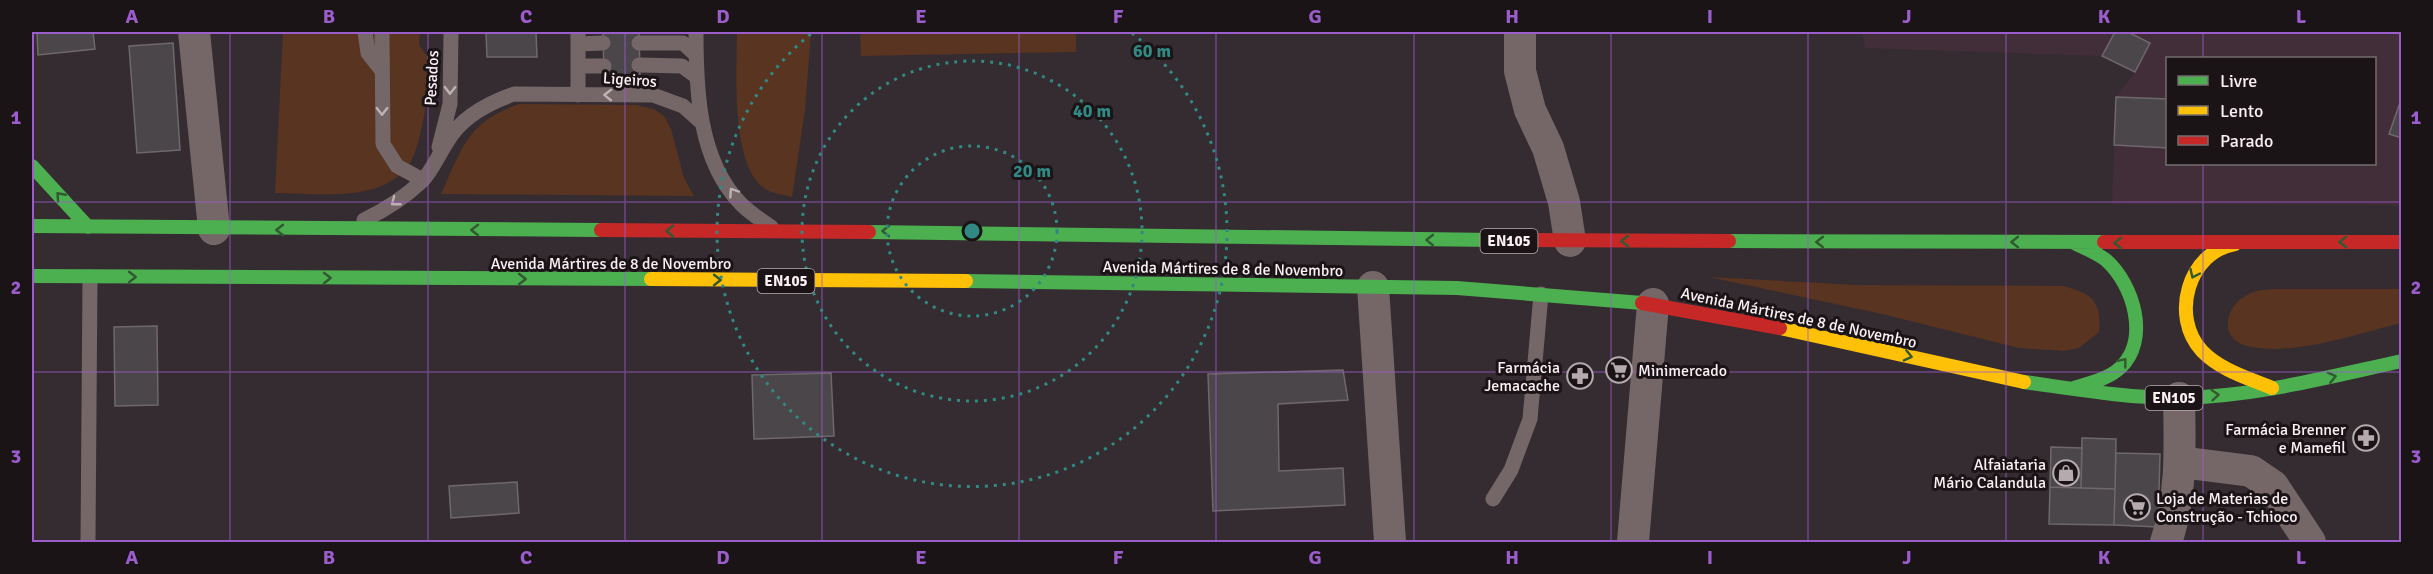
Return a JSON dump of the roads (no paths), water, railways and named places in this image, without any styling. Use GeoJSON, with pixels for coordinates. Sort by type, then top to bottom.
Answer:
{"type":"FeatureCollection","features":[{"type":"Feature","properties":{"kind":"main road"},"geometry":{"type":"LineString","coordinates":[[32,166],[87,227]]}},
{"type":"Feature","properties":{"kind":"main road","name":"Avenida Mártires de 8 de Novembro"},"geometry":{"type":"LineString","coordinates":[[32,226],[343,230],[776,231],[1569,241],[2402,243]]}},
{"type":"Feature","properties":{"kind":"main road"},"geometry":{"type":"LineString","coordinates":[[2240,242],[2216,249],[2197,266],[2186,302],[2188,322],[2196,343],[2211,359],[2275,389]]}},
{"type":"Feature","properties":{"kind":"main road"},"geometry":{"type":"LineString","coordinates":[[2073,389],[2099,381],[2123,366],[2134,344],[2137,323],[2132,297],[2120,275],[2107,260],[2074,243]]}},
{"type":"Feature","properties":{"kind":"main road","name":"Avenida Mártires de 8 de Novembro"},"geometry":{"type":"LineString","coordinates":[[32,276],[971,281],[1457,288],[1653,304],[1758,322],[2019,381],[2125,396],[2179,398],[2275,389],[2401,361]]}},
{"type":"Feature","properties":{"kind":"street"},"geometry":{"type":"LineString","coordinates":[[194,32],[214,229]]}},
{"type":"Feature","properties":{"kind":"street"},"geometry":{"type":"LineString","coordinates":[[1520,32],[1520,71],[1530,110],[1548,148],[1564,202],[1569,241]]}},
{"type":"Feature","properties":{"kind":"street"},"geometry":{"type":"LineString","coordinates":[[1373,287],[1390,543]]}},
{"type":"Feature","properties":{"kind":"street"},"geometry":{"type":"LineString","coordinates":[[1633,543],[1653,304]]}},
{"type":"Feature","properties":{"kind":"street"},"geometry":{"type":"LineString","coordinates":[[2166,543],[2173,522],[2180,462],[2179,398]]}},
{"type":"Feature","properties":{"kind":"street"},"geometry":{"type":"LineString","coordinates":[[2180,462],[2251,471],[2273,486],[2310,543]]}},
{"type":"Feature","properties":{"kind":"lane"},"geometry":{"type":"LineString","coordinates":[[365,32],[368,53],[382,71]]}},
{"type":"Feature","properties":{"kind":"lane"},"geometry":{"type":"LineString","coordinates":[[382,32],[384,144],[388,156],[397,166],[423,180]]}},
{"type":"Feature","properties":{"kind":"lane","name":"Pesados"},"geometry":{"type":"LineString","coordinates":[[435,161],[450,104],[451,32]]}},
{"type":"Feature","properties":{"kind":"lane","name":"Ligeiros"},"geometry":{"type":"LineString","coordinates":[[683,43],[696,49],[682,66],[639,50],[683,43]]}},
{"type":"Feature","properties":{"kind":"lane","name":"Ligeiros"},"geometry":{"type":"LineString","coordinates":[[578,47],[578,95]]}},
{"type":"Feature","properties":{"kind":"lane","name":"Ligeiros"},"geometry":{"type":"LineString","coordinates":[[578,47],[604,51],[578,47]]}},
{"type":"Feature","properties":{"kind":"lane"},"geometry":{"type":"LineString","coordinates":[[696,49],[701,122],[709,149],[723,178],[741,203],[776,231]]}},
{"type":"Feature","properties":{"kind":"lane","name":"Ligeiros"},"geometry":{"type":"LineString","coordinates":[[343,230],[384,211],[423,180],[449,138],[471,115],[494,100],[514,94],[653,95],[683,106],[701,122]]}},
{"type":"Feature","properties":{"kind":"lane"},"geometry":{"type":"LineString","coordinates":[[88,543],[90,277]]}},
{"type":"Feature","properties":{"kind":"lane"},"geometry":{"type":"LineString","coordinates":[[1493,499],[1511,470],[1530,419],[1541,294]]}},
{"type":"Feature","properties":{"kind":"place","name":"Minimercado"},"geometry":{"type":"Point","coordinates":[1619,370]}},
{"type":"Feature","properties":{"kind":"place","name":"Farmácia Jemacache"},"geometry":{"type":"Point","coordinates":[1580,376]}},
{"type":"Feature","properties":{"kind":"place","name":"Farmácia Brenner e Mamefil"},"geometry":{"type":"Point","coordinates":[2366,438]}},
{"type":"Feature","properties":{"kind":"place","name":"Alfaiataria Mário Calandula"},"geometry":{"type":"Point","coordinates":[2066,473]}},
{"type":"Feature","properties":{"kind":"place","name":"Loja de Materias de Construção - Tchioco"},"geometry":{"type":"Point","coordinates":[2137,507]}}]}
